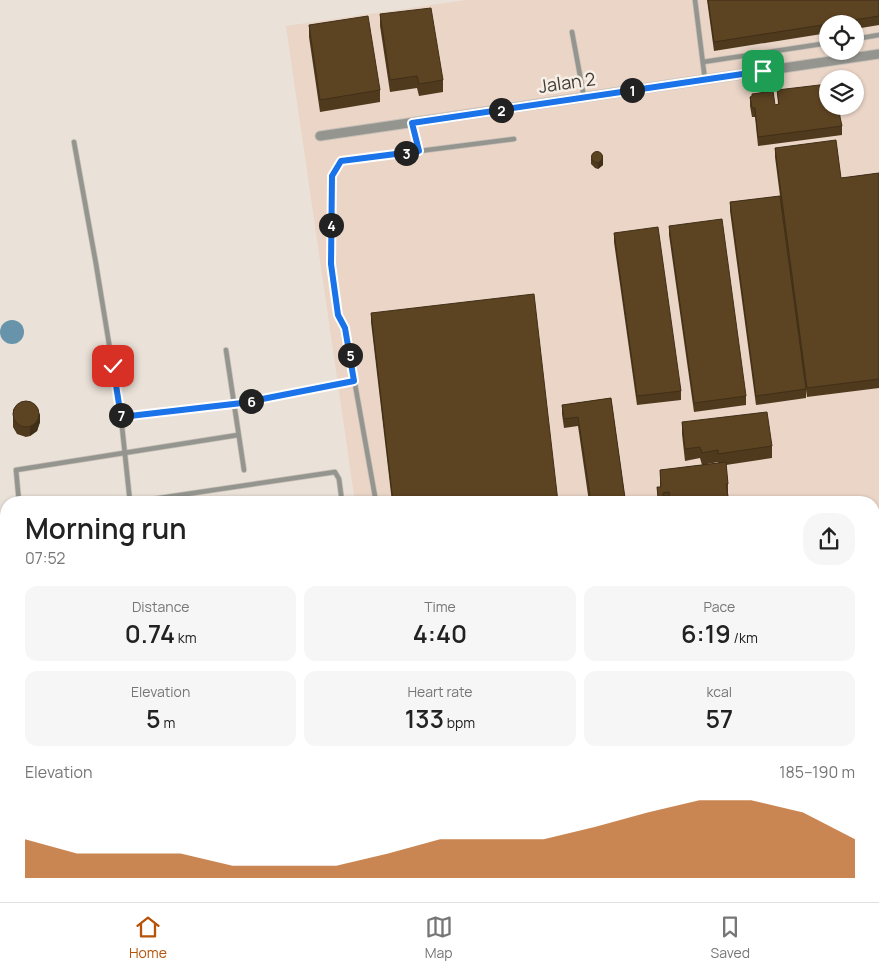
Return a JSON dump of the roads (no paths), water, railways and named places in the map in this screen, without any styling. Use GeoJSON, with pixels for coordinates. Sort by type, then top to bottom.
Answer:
{"type":"FeatureCollection","features":[{"type":"Feature","properties":{"kind":"street","name":"Jalan 2"},"geometry":{"type":"LineString","coordinates":[[320,136],[879,54]]}},
{"type":"Feature","properties":{"kind":"lane"},"geometry":{"type":"LineString","coordinates":[[695,0],[705,80]]}},
{"type":"Feature","properties":{"kind":"lane"},"geometry":{"type":"LineString","coordinates":[[572,32],[584,98]]}},
{"type":"Feature","properties":{"kind":"lane"},"geometry":{"type":"LineString","coordinates":[[864,38],[879,35]]}},
{"type":"Feature","properties":{"kind":"lane"},"geometry":{"type":"LineString","coordinates":[[703,62],[819,44]]}},
{"type":"Feature","properties":{"kind":"lane"},"geometry":{"type":"LineString","coordinates":[[412,123],[419,151]]}},
{"type":"Feature","properties":{"kind":"lane"},"geometry":{"type":"LineString","coordinates":[[375,496],[345,328],[338,315],[331,264],[332,176],[341,161],[514,139]]}},
{"type":"Feature","properties":{"kind":"lane"},"geometry":{"type":"LineString","coordinates":[[74,142],[121,417],[131,496]]}},
{"type":"Feature","properties":{"kind":"lane"},"geometry":{"type":"LineString","coordinates":[[226,350],[244,470]]}},
{"type":"Feature","properties":{"kind":"lane"},"geometry":{"type":"LineString","coordinates":[[121,417],[233,404],[354,381]]}},
{"type":"Feature","properties":{"kind":"lane"},"geometry":{"type":"LineString","coordinates":[[18,496],[16,470],[238,435]]}},
{"type":"Feature","properties":{"kind":"lane"},"geometry":{"type":"LineString","coordinates":[[173,496],[335,472],[339,479],[341,496]]}},
{"type":"Feature","properties":{"kind":"water"},"geometry":{"type":"Polygon","coordinates":[[[12,320],[20,324],[24,332],[20,340],[12,344],[4,340],[0,332],[4,324],[12,320]]]}}]}
